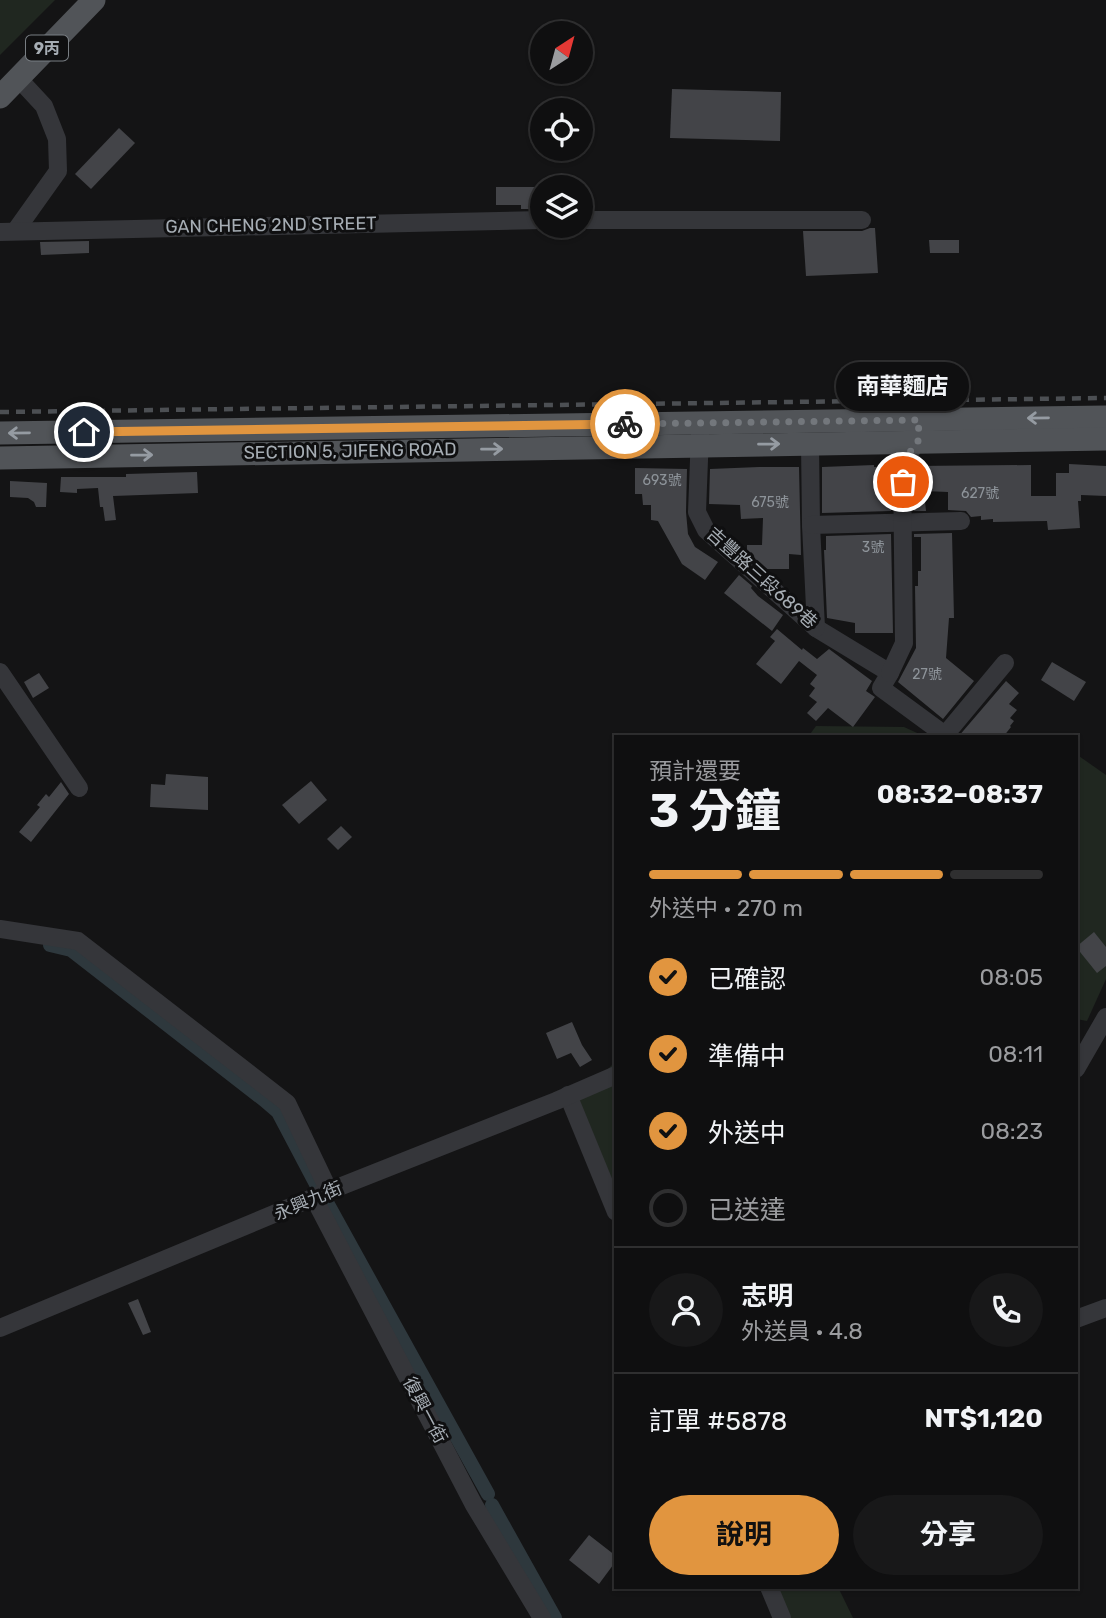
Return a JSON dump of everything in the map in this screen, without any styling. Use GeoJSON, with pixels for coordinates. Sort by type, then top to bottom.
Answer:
{"type":"FeatureCollection","features":[{"type":"Feature","properties":{"kind":"main road","name":"9丙"},"geometry":{"type":"LineString","coordinates":[[0,97],[9,77],[75,0]]}},
{"type":"Feature","properties":{"kind":"main road","name":"9丙"},"geometry":{"type":"LineString","coordinates":[[9,77],[94,0]]}},
{"type":"Feature","properties":{"kind":"main road"},"geometry":{"type":"LineString","coordinates":[[700,434],[918,430],[1106,417]]}},
{"type":"Feature","properties":{"kind":"main road"},"geometry":{"type":"LineString","coordinates":[[700,434],[810,443],[918,430],[1106,439]]}},
{"type":"Feature","properties":{"kind":"main road","name":"SECTION 5, JIFENG ROAD"},"geometry":{"type":"LineString","coordinates":[[0,433],[700,434]]}},
{"type":"Feature","properties":{"kind":"main road","name":"SECTION 5, JIFENG ROAD"},"geometry":{"type":"LineString","coordinates":[[0,458],[700,434]]}},
{"type":"Feature","properties":{"kind":"street"},"geometry":{"type":"LineString","coordinates":[[8,231],[58,171],[57,139],[44,106],[9,77]]}},
{"type":"Feature","properties":{"kind":"street","name":"GAN CHENG 2ND STREET"},"geometry":{"type":"LineString","coordinates":[[8,231],[530,220]]}},
{"type":"Feature","properties":{"kind":"street"},"geometry":{"type":"LineString","coordinates":[[593,220],[862,220]]}},
{"type":"Feature","properties":{"kind":"street"},"geometry":{"type":"LineString","coordinates":[[918,430],[902,463],[904,643],[881,688],[945,735],[1004,663]]}},
{"type":"Feature","properties":{"kind":"street","name":"吉豐路三段689巷"},"geometry":{"type":"LineString","coordinates":[[700,434],[697,512],[706,530],[816,628],[890,673]]}},
{"type":"Feature","properties":{"kind":"street"},"geometry":{"type":"LineString","coordinates":[[810,443],[816,628]]}},
{"type":"Feature","properties":{"kind":"street"},"geometry":{"type":"LineString","coordinates":[[811,525],[961,521]]}},
{"type":"Feature","properties":{"kind":"street"},"geometry":{"type":"LineString","coordinates":[[0,672],[79,788]]}},
{"type":"Feature","properties":{"kind":"street","name":"復興一街"},"geometry":{"type":"LineString","coordinates":[[0,929],[79,941],[287,1103],[322,1194],[474,1505],[542,1618]]}},
{"type":"Feature","properties":{"kind":"street"},"geometry":{"type":"LineString","coordinates":[[1078,1066],[1106,1017]]}},
{"type":"Feature","properties":{"kind":"street","name":"永興九街"},"geometry":{"type":"LineString","coordinates":[[0,1328],[614,1076]]}},
{"type":"Feature","properties":{"kind":"street"},"geometry":{"type":"LineString","coordinates":[[568,1095],[614,1207]]}},
{"type":"Feature","properties":{"kind":"street"},"geometry":{"type":"LineString","coordinates":[[1078,1318],[1106,1308]]}},
{"type":"Feature","properties":{"kind":"street"},"geometry":{"type":"LineString","coordinates":[[770,1589],[782,1618]]}},
{"type":"Feature","properties":{"kind":"shaded area"},"geometry":{"type":"Polygon","coordinates":[[[0,0],[55,0],[0,55],[0,0]]]}},
{"type":"Feature","properties":{"kind":"shaded area"},"geometry":{"type":"Polygon","coordinates":[[[816,726],[904,727],[922,735],[809,735],[816,726]]]}},
{"type":"Feature","properties":{"kind":"shaded area"},"geometry":{"type":"Polygon","coordinates":[[[1078,755],[1106,775],[1106,979],[1087,1021],[1078,1019],[1078,755]]]}},
{"type":"Feature","properties":{"kind":"shaded area"},"geometry":{"type":"Polygon","coordinates":[[[614,1063],[614,1192],[578,1099],[614,1063]]]}},
{"type":"Feature","properties":{"kind":"shaded area"},"geometry":{"type":"Polygon","coordinates":[[[771,1589],[839,1589],[853,1618],[782,1618],[771,1589]]]}},
{"type":"Feature","properties":{"kind":"building"},"geometry":{"type":"Polygon","coordinates":[[[672,89],[781,92],[780,141],[670,138],[672,89]]]}},
{"type":"Feature","properties":{"kind":"building"},"geometry":{"type":"Polygon","coordinates":[[[119,128],[135,143],[91,189],[75,174],[119,128]]]}},
{"type":"Feature","properties":{"kind":"building"},"geometry":{"type":"Polygon","coordinates":[[[496,187],[530,187],[530,209],[521,209],[521,205],[496,205],[496,187]]]}},
{"type":"Feature","properties":{"kind":"building"},"geometry":{"type":"Polygon","coordinates":[[[875,228],[878,273],[806,276],[803,231],[862,231],[875,228]]]}},
{"type":"Feature","properties":{"kind":"building"},"geometry":{"type":"Polygon","coordinates":[[[929,240],[959,240],[959,253],[930,253],[929,240]]]}},
{"type":"Feature","properties":{"kind":"building"},"geometry":{"type":"Polygon","coordinates":[[[89,241],[89,253],[41,255],[40,242],[89,241]]]}},
{"type":"Feature","properties":{"kind":"building"},"geometry":{"type":"Polygon","coordinates":[[[1069,464],[1106,466],[1106,496],[1081,495],[1081,501],[1078,501],[1080,528],[1048,530],[1047,521],[981,520],[981,516],[971,517],[966,511],[948,510],[948,492],[924,491],[926,511],[914,511],[914,466],[1031,465],[1031,496],[1056,496],[1056,473],[1069,473],[1069,464]]]}},
{"type":"Feature","properties":{"kind":"building"},"geometry":{"type":"Polygon","coordinates":[[[799,467],[801,555],[789,554],[789,569],[766,569],[747,552],[747,545],[762,545],[763,518],[741,519],[740,505],[709,504],[710,469],[799,467]]]}},
{"type":"Feature","properties":{"kind":"building"},"geometry":{"type":"Polygon","coordinates":[[[822,467],[891,467],[891,511],[822,513],[822,467]]]}},
{"type":"Feature","properties":{"kind":"building"},"geometry":{"type":"Polygon","coordinates":[[[635,468],[687,469],[688,534],[695,547],[718,562],[705,580],[682,564],[658,521],[651,520],[651,505],[643,505],[642,494],[635,494],[635,468]]]}},
{"type":"Feature","properties":{"kind":"building"},"geometry":{"type":"Polygon","coordinates":[[[197,472],[198,493],[113,496],[116,520],[105,521],[98,488],[77,489],[77,493],[60,492],[61,477],[126,477],[126,474],[197,472]]]}},
{"type":"Feature","properties":{"kind":"building"},"geometry":{"type":"Polygon","coordinates":[[[10,481],[47,483],[46,507],[36,507],[28,498],[10,497],[10,481]]]}},
{"type":"Feature","properties":{"kind":"building"},"geometry":{"type":"Polygon","coordinates":[[[952,533],[954,618],[949,618],[946,658],[974,681],[943,719],[898,682],[916,648],[915,586],[918,586],[918,571],[921,571],[921,537],[914,537],[914,534],[952,533]]]}},
{"type":"Feature","properties":{"kind":"building"},"geometry":{"type":"Polygon","coordinates":[[[891,534],[893,633],[855,633],[855,623],[827,618],[824,550],[826,536],[891,534]]]}},
{"type":"Feature","properties":{"kind":"building"},"geometry":{"type":"Polygon","coordinates":[[[739,575],[752,586],[758,596],[783,615],[772,631],[724,593],[739,575]]]}},
{"type":"Feature","properties":{"kind":"building"},"geometry":{"type":"Polygon","coordinates":[[[777,629],[817,659],[829,649],[872,681],[866,691],[875,697],[853,727],[828,708],[816,721],[807,713],[817,702],[809,696],[815,688],[810,684],[817,675],[799,661],[781,684],[756,664],[775,641],[770,637],[777,629]]]}},
{"type":"Feature","properties":{"kind":"building"},"geometry":{"type":"Polygon","coordinates":[[[1052,662],[1086,682],[1074,701],[1041,680],[1052,662]]]}},
{"type":"Feature","properties":{"kind":"building"},"geometry":{"type":"Polygon","coordinates":[[[39,673],[49,688],[33,698],[24,682],[39,673]]]}},
{"type":"Feature","properties":{"kind":"building"},"geometry":{"type":"Polygon","coordinates":[[[1006,681],[1019,693],[1009,704],[1017,710],[1010,718],[1014,721],[1005,735],[960,735],[1006,681]]]}},
{"type":"Feature","properties":{"kind":"building"},"geometry":{"type":"Polygon","coordinates":[[[166,774],[208,777],[208,810],[150,807],[151,784],[165,785],[166,774]]]}},
{"type":"Feature","properties":{"kind":"building"},"geometry":{"type":"Polygon","coordinates":[[[311,781],[327,800],[299,824],[282,805],[311,781]]]}},
{"type":"Feature","properties":{"kind":"building"},"geometry":{"type":"Polygon","coordinates":[[[61,782],[69,794],[31,842],[19,832],[40,807],[37,805],[46,794],[49,797],[61,782]]]}},
{"type":"Feature","properties":{"kind":"building"},"geometry":{"type":"Polygon","coordinates":[[[341,826],[352,837],[338,850],[327,839],[341,826]]]}},
{"type":"Feature","properties":{"kind":"building"},"geometry":{"type":"Polygon","coordinates":[[[1094,932],[1106,947],[1106,966],[1097,973],[1078,949],[1078,945],[1094,932]]]}},
{"type":"Feature","properties":{"kind":"building"},"geometry":{"type":"Polygon","coordinates":[[[572,1022],[592,1060],[580,1067],[571,1053],[557,1059],[546,1033],[572,1022]]]}},
{"type":"Feature","properties":{"kind":"building"},"geometry":{"type":"Polygon","coordinates":[[[138,1299],[151,1332],[143,1335],[128,1303],[138,1299]]]}},
{"type":"Feature","properties":{"kind":"building"},"geometry":{"type":"Polygon","coordinates":[[[589,1535],[614,1554],[614,1564],[599,1584],[569,1560],[589,1535]]]}},
{"type":"Feature","properties":{"kind":"waterway"},"geometry":{"type":"LineString","coordinates":[[50,945],[71,950],[278,1112],[317,1186]]}},
{"type":"Feature","properties":{"kind":"waterway"},"geometry":{"type":"LineString","coordinates":[[325,1199],[488,1494]]}},
{"type":"Feature","properties":{"kind":"waterway"},"geometry":{"type":"LineString","coordinates":[[492,1505],[555,1618]]}},
{"type":"Feature","properties":{"kind":"railway"},"geometry":{"type":"LineString","coordinates":[[0,412],[1106,398]]}},
{"type":"Feature","properties":{"kind":"way so far"},"geometry":{"type":"LineString","coordinates":[[625,424],[919,420],[918,441],[902,463],[903,482]]}},
{"type":"Feature","properties":{"kind":"place","name":"南華麵店"},"geometry":{"type":"Point","coordinates":[903,482]}},
{"type":"Feature","properties":{"kind":"route"},"geometry":{"type":"LineString","coordinates":[[84,432],[625,424]]}}]}
